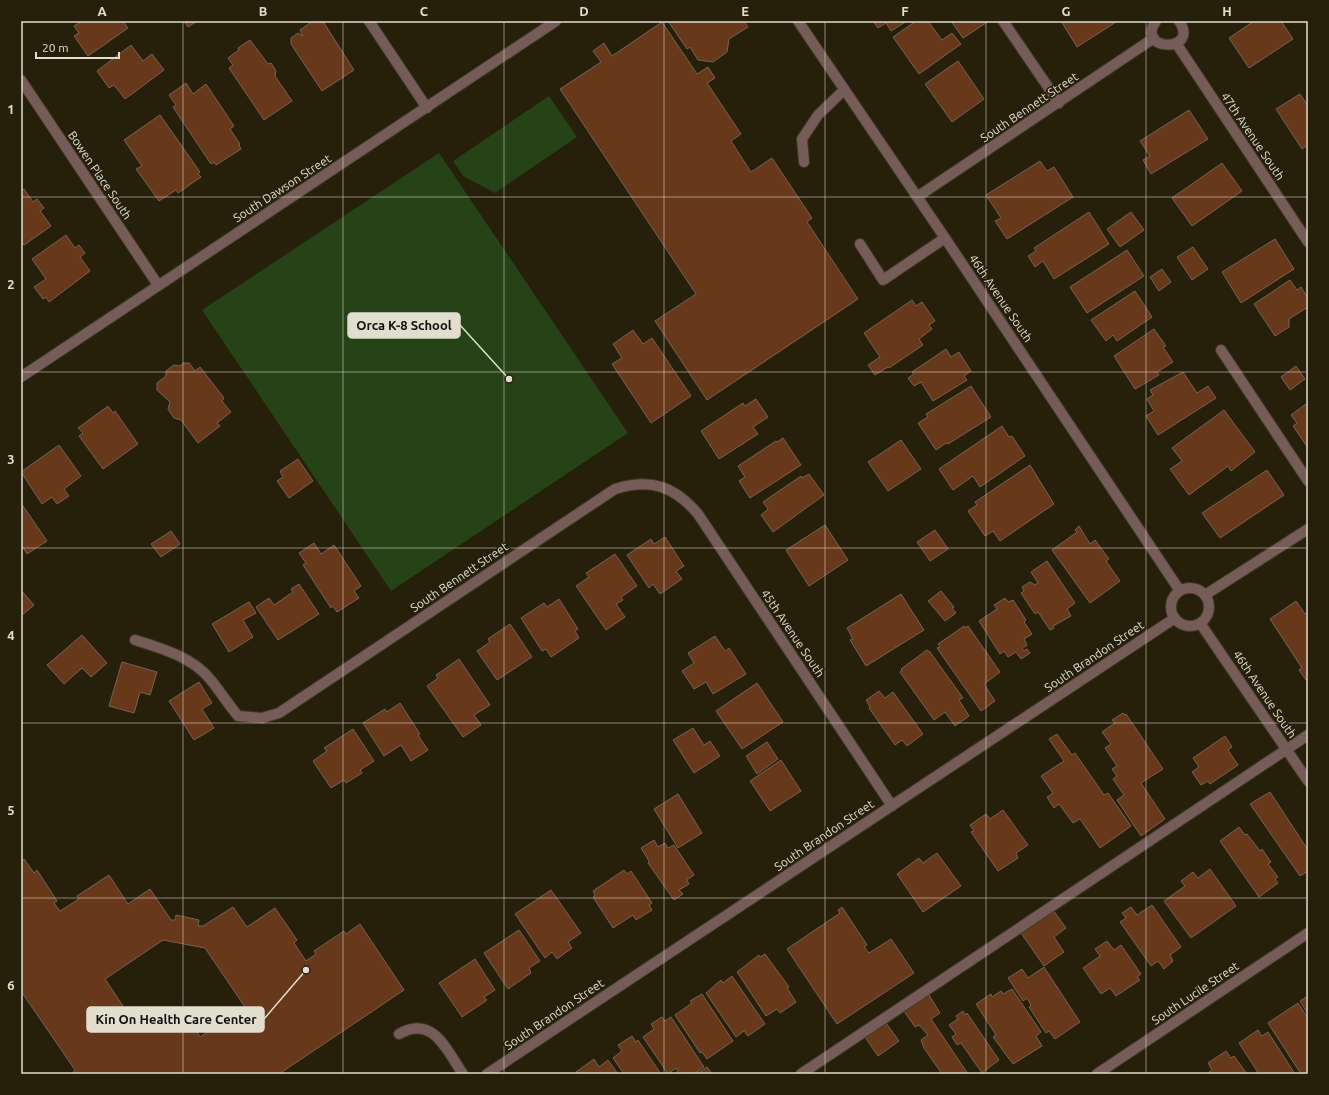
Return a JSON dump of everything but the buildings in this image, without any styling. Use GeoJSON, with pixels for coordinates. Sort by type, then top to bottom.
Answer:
{"type":"FeatureCollection","features":[{"type":"Feature","properties":{"kind":"street"},"geometry":{"type":"LineString","coordinates":[[368,21],[427,108]]}},
{"type":"Feature","properties":{"kind":"street","name":"South Dawson Street"},"geometry":{"type":"LineString","coordinates":[[21,377],[556,21]]}},
{"type":"Feature","properties":{"kind":"street","name":"46th Avenue South"},"geometry":{"type":"LineString","coordinates":[[798,21],[945,238],[1180,591]]}},
{"type":"Feature","properties":{"kind":"street"},"geometry":{"type":"LineString","coordinates":[[1003,21],[1059,103]]}},
{"type":"Feature","properties":{"kind":"street"},"geometry":{"type":"LineString","coordinates":[[1156,21],[1153,27],[1154,38],[1160,44],[1164,45],[1176,43],[1182,34],[1183,29],[1179,21]]}},
{"type":"Feature","properties":{"kind":"street","name":"South Bennett Street"},"geometry":{"type":"LineString","coordinates":[[917,197],[1154,38]]}},
{"type":"Feature","properties":{"kind":"street","name":"47th Avenue South"},"geometry":{"type":"LineString","coordinates":[[1176,43],[1308,242]]}},
{"type":"Feature","properties":{"kind":"street","name":"Bowen Place South"},"geometry":{"type":"LineString","coordinates":[[21,80],[158,285]]}},
{"type":"Feature","properties":{"kind":"street"},"geometry":{"type":"LineString","coordinates":[[804,162],[802,139],[818,115],[844,90]]}},
{"type":"Feature","properties":{"kind":"street"},"geometry":{"type":"LineString","coordinates":[[860,244],[884,280],[945,238]]}},
{"type":"Feature","properties":{"kind":"street"},"geometry":{"type":"LineString","coordinates":[[1221,350],[1308,481]]}},
{"type":"Feature","properties":{"kind":"street","name":"South Bennett Street"},"geometry":{"type":"LineString","coordinates":[[135,640],[164,650],[190,663],[209,678],[238,716],[262,718],[279,712],[616,489],[638,484],[661,486]]}},
{"type":"Feature","properties":{"kind":"street","name":"45th Avenue South"},"geometry":{"type":"LineString","coordinates":[[661,486],[675,492],[688,502],[698,514],[892,806]]}},
{"type":"Feature","properties":{"kind":"street"},"geometry":{"type":"LineString","coordinates":[[1206,595],[1308,529]]}},
{"type":"Feature","properties":{"kind":"street"},"geometry":{"type":"LineString","coordinates":[[1189,587],[1194,588],[1206,595],[1209,610],[1204,620],[1200,623],[1189,626],[1179,622],[1175,618],[1171,606],[1172,600],[1180,591],[1189,587]]}},
{"type":"Feature","properties":{"kind":"street","name":"South Brandon Street"},"geometry":{"type":"LineString","coordinates":[[487,1074],[1175,618]]}},
{"type":"Feature","properties":{"kind":"street","name":"46th Avenue South"},"geometry":{"type":"LineString","coordinates":[[1200,623],[1308,781]]}},
{"type":"Feature","properties":{"kind":"street"},"geometry":{"type":"LineString","coordinates":[[801,1074],[1308,735]]}},
{"type":"Feature","properties":{"kind":"street","name":"South Lucile Street"},"geometry":{"type":"LineString","coordinates":[[1097,1074],[1308,933]]}},
{"type":"Feature","properties":{"kind":"street"},"geometry":{"type":"LineString","coordinates":[[399,1034],[414,1028],[429,1030],[436,1035],[463,1074]]}},
{"type":"Feature","properties":{"kind":"green space"},"geometry":{"type":"Polygon","coordinates":[[[549,96],[577,137],[495,193],[463,176],[453,161],[549,96]]]}},
{"type":"Feature","properties":{"kind":"green space"},"geometry":{"type":"Polygon","coordinates":[[[439,153],[628,433],[391,591],[202,310],[439,153]]]}},
{"type":"Feature","properties":{"kind":"place","name":"Orca K-8 School"},"geometry":{"type":"Point","coordinates":[509,379]}},
{"type":"Feature","properties":{"kind":"place","name":"Kin On Health Care Center"},"geometry":{"type":"Point","coordinates":[306,970]}}]}
